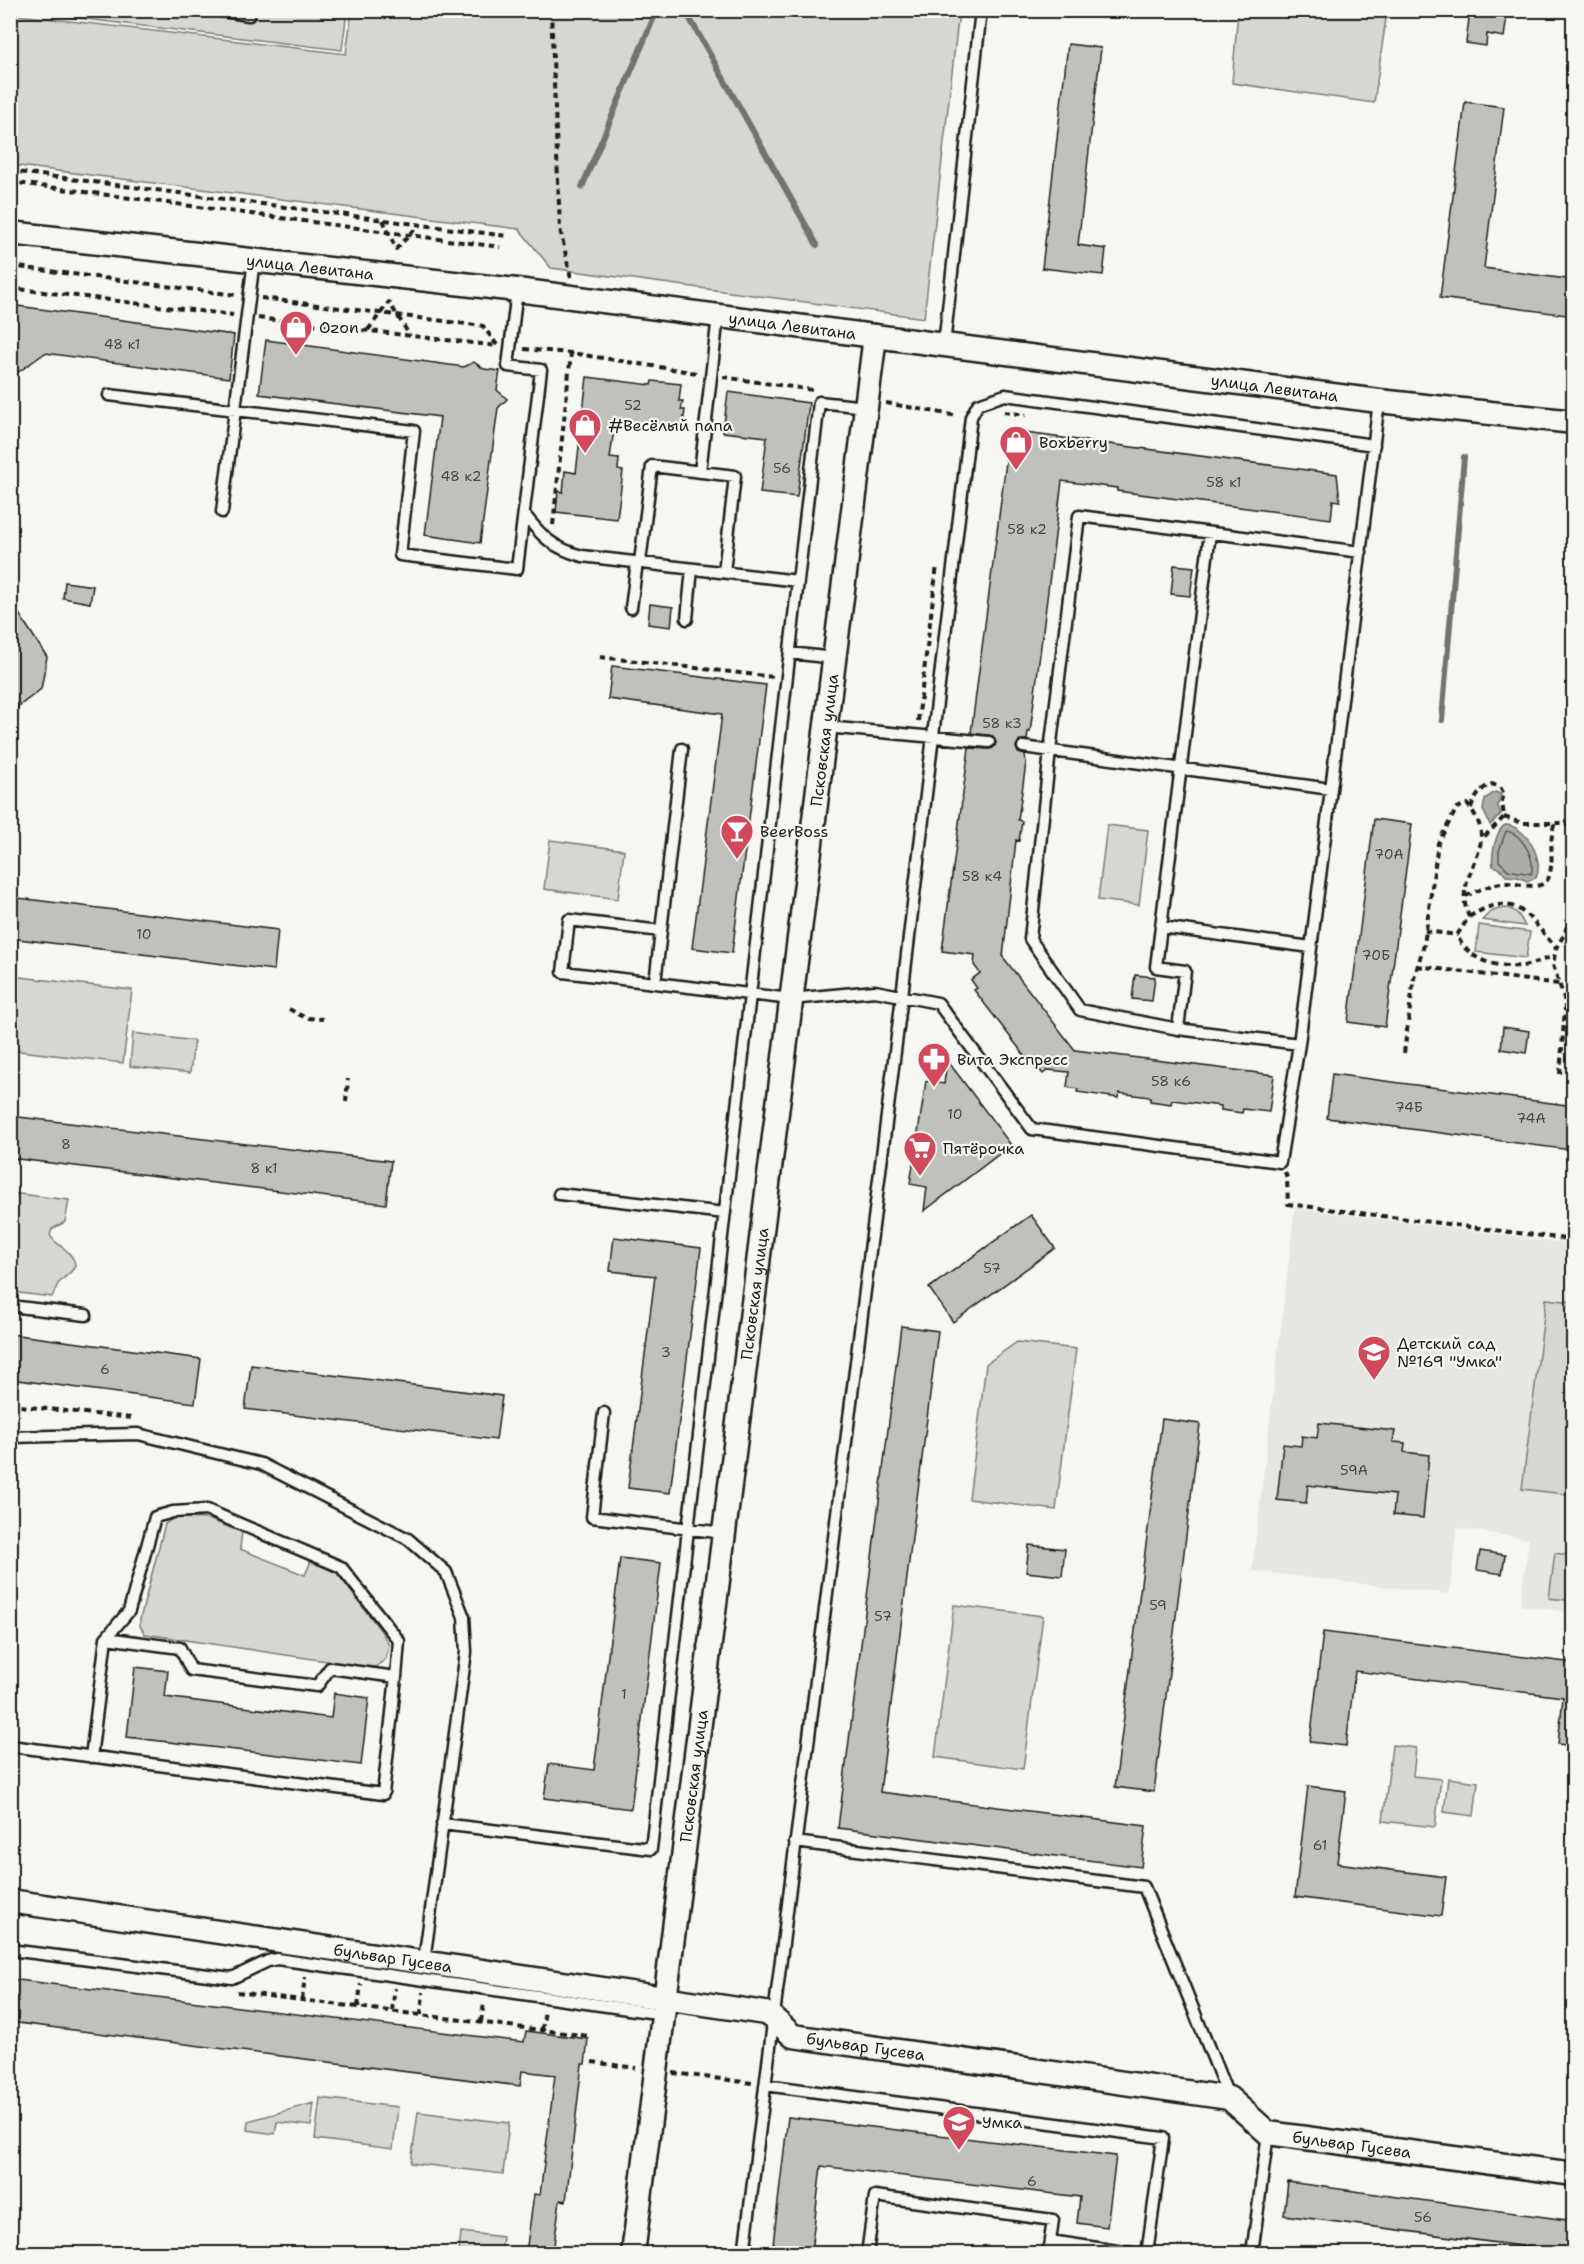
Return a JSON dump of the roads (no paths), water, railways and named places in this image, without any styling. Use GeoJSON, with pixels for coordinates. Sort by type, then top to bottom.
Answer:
{"type":"FeatureCollection","features":[{"type":"Feature","properties":{"kind":"street","name":"улица Левитана"},"geometry":{"type":"LineString","coordinates":[[10,232],[517,290],[1380,401],[1574,422]]}},
{"type":"Feature","properties":{"kind":"street","name":"Псковская улица"},"geometry":{"type":"LineString","coordinates":[[633,2253],[875,336]]}},
{"type":"Feature","properties":{"kind":"street","name":"бульвар Гусева"},"geometry":{"type":"LineString","coordinates":[[10,1901],[424,1971],[664,2005],[765,2013],[793,2036],[1229,2098],[1268,2133],[1574,2174]]}},
{"type":"Feature","properties":{"kind":"lane"},"geometry":{"type":"LineString","coordinates":[[215,10],[249,15],[250,10]]}},
{"type":"Feature","properties":{"kind":"lane"},"geometry":{"type":"LineString","coordinates":[[944,345],[981,10]]}},
{"type":"Feature","properties":{"kind":"lane"},"geometry":{"type":"LineString","coordinates":[[222,513],[254,260]]}},
{"type":"Feature","properties":{"kind":"lane"},"geometry":{"type":"LineString","coordinates":[[109,395],[414,431],[400,555],[518,569],[541,370],[508,366],[517,290]]}},
{"type":"Feature","properties":{"kind":"lane"},"geometry":{"type":"LineString","coordinates":[[700,472],[718,316]]}},
{"type":"Feature","properties":{"kind":"lane"},"geometry":{"type":"LineString","coordinates":[[744,2253],[902,996],[971,417],[978,404],[1005,395],[1374,445]]}},
{"type":"Feature","properties":{"kind":"lane"},"geometry":{"type":"LineString","coordinates":[[661,931],[569,920],[562,972],[791,999],[875,991],[938,1003],[1032,1129],[1280,1162],[1299,1044],[1380,401]]}},
{"type":"Feature","properties":{"kind":"lane"},"geometry":{"type":"LineString","coordinates":[[442,1824],[651,1849],[819,402],[867,403]]}},
{"type":"Feature","properties":{"kind":"lane"},"geometry":{"type":"LineString","coordinates":[[631,608],[652,466],[735,476],[724,572]]}},
{"type":"Feature","properties":{"kind":"lane"},"geometry":{"type":"LineString","coordinates":[[524,514],[541,535],[561,550],[582,556],[798,581]]}},
{"type":"Feature","properties":{"kind":"lane"},"geometry":{"type":"LineString","coordinates":[[1299,1044],[1178,1029],[1080,1010],[1030,939],[1079,516],[1361,552]]}},
{"type":"Feature","properties":{"kind":"lane"},"geometry":{"type":"LineString","coordinates":[[1178,1029],[1185,971],[1156,967],[1210,533]]}},
{"type":"Feature","properties":{"kind":"lane"},"geometry":{"type":"LineString","coordinates":[[687,619],[692,569]]}},
{"type":"Feature","properties":{"kind":"lane"},"geometry":{"type":"LineString","coordinates":[[790,653],[834,658]]}},
{"type":"Feature","properties":{"kind":"lane"},"geometry":{"type":"LineString","coordinates":[[826,727],[989,742]]}},
{"type":"Feature","properties":{"kind":"lane"},"geometry":{"type":"LineString","coordinates":[[1023,747],[1331,789]]}},
{"type":"Feature","properties":{"kind":"lane"},"geometry":{"type":"LineString","coordinates":[[655,983],[682,749]]}},
{"type":"Feature","properties":{"kind":"lane"},"geometry":{"type":"LineString","coordinates":[[1161,927],[1311,946]]}},
{"type":"Feature","properties":{"kind":"lane"},"geometry":{"type":"LineString","coordinates":[[559,1194],[725,1213]]}},
{"type":"Feature","properties":{"kind":"lane"},"geometry":{"type":"LineString","coordinates":[[10,1306],[86,1315]]}},
{"type":"Feature","properties":{"kind":"lane"},"geometry":{"type":"LineString","coordinates":[[604,1413],[592,1518],[724,1533]]}},
{"type":"Feature","properties":{"kind":"lane"},"geometry":{"type":"LineString","coordinates":[[10,1437],[138,1434],[261,1464],[408,1539],[446,1572],[464,1617],[466,1652],[424,1971]]}},
{"type":"Feature","properties":{"kind":"lane"},"geometry":{"type":"LineString","coordinates":[[10,1746],[91,1757],[383,1794],[399,1641],[340,1567],[207,1510],[173,1512],[155,1517],[129,1611],[106,1638],[91,1757]]}},
{"type":"Feature","properties":{"kind":"lane"},"geometry":{"type":"LineString","coordinates":[[106,1638],[180,1648],[191,1670],[317,1686],[330,1668],[396,1677]]}},
{"type":"Feature","properties":{"kind":"lane"},"geometry":{"type":"LineString","coordinates":[[795,1842],[1144,1887],[1229,2098]]}},
{"type":"Feature","properties":{"kind":"lane"},"geometry":{"type":"LineString","coordinates":[[10,1950],[232,1978],[273,1959],[397,1976],[424,1971],[486,1989],[664,2005]]}},
{"type":"Feature","properties":{"kind":"lane"},"geometry":{"type":"LineString","coordinates":[[765,2085],[1162,2138],[1148,2253]]}},
{"type":"Feature","properties":{"kind":"lane"},"geometry":{"type":"LineString","coordinates":[[1252,2253],[1268,2133]]}},
{"type":"Feature","properties":{"kind":"lane"},"geometry":{"type":"LineString","coordinates":[[867,2253],[875,2196],[1053,2220],[1048,2253]]}},
{"type":"Feature","properties":{"kind":"lane"},"geometry":{"type":"LineString","coordinates":[[1050,2241],[1138,2253]]}},
{"type":"Feature","properties":{"kind":"water"},"geometry":{"type":"Polygon","coordinates":[[[1495,792],[1501,794],[1498,806],[1501,814],[1490,825],[1483,810],[1485,799],[1495,792]]]}},
{"type":"Feature","properties":{"kind":"water"},"geometry":{"type":"Polygon","coordinates":[[[1505,825],[1520,831],[1532,845],[1538,862],[1536,878],[1527,881],[1518,877],[1506,876],[1499,868],[1493,866],[1495,843],[1499,832],[1505,825]]]}},
{"type":"Feature","properties":{"kind":"waterway"},"geometry":{"type":"LineString","coordinates":[[582,187],[657,10]]}},
{"type":"Feature","properties":{"kind":"waterway"},"geometry":{"type":"LineString","coordinates":[[685,10],[817,245]]}},
{"type":"Feature","properties":{"kind":"waterway"},"geometry":{"type":"LineString","coordinates":[[1442,720],[1464,457]]}},
{"type":"Feature","properties":{"kind":"place","name":"Ozon"},"geometry":{"type":"Point","coordinates":[296,356]}},
{"type":"Feature","properties":{"kind":"place","name":"#Весёлый папа"},"geometry":{"type":"Point","coordinates":[585,454]}},
{"type":"Feature","properties":{"kind":"place","name":"Boxberry"},"geometry":{"type":"Point","coordinates":[1016,471]}},
{"type":"Feature","properties":{"kind":"place","name":"BeerBoss"},"geometry":{"type":"Point","coordinates":[737,860]}},
{"type":"Feature","properties":{"kind":"place","name":"Вита Экспресс"},"geometry":{"type":"Point","coordinates":[934,1088]}},
{"type":"Feature","properties":{"kind":"place","name":"Пятёрочка"},"geometry":{"type":"Point","coordinates":[920,1177]}},
{"type":"Feature","properties":{"kind":"place","name":"Детский сад №169 \"Умка\""},"geometry":{"type":"Point","coordinates":[1374,1381]}},
{"type":"Feature","properties":{"kind":"place","name":"Умка"},"geometry":{"type":"Point","coordinates":[959,2151]}}]}
